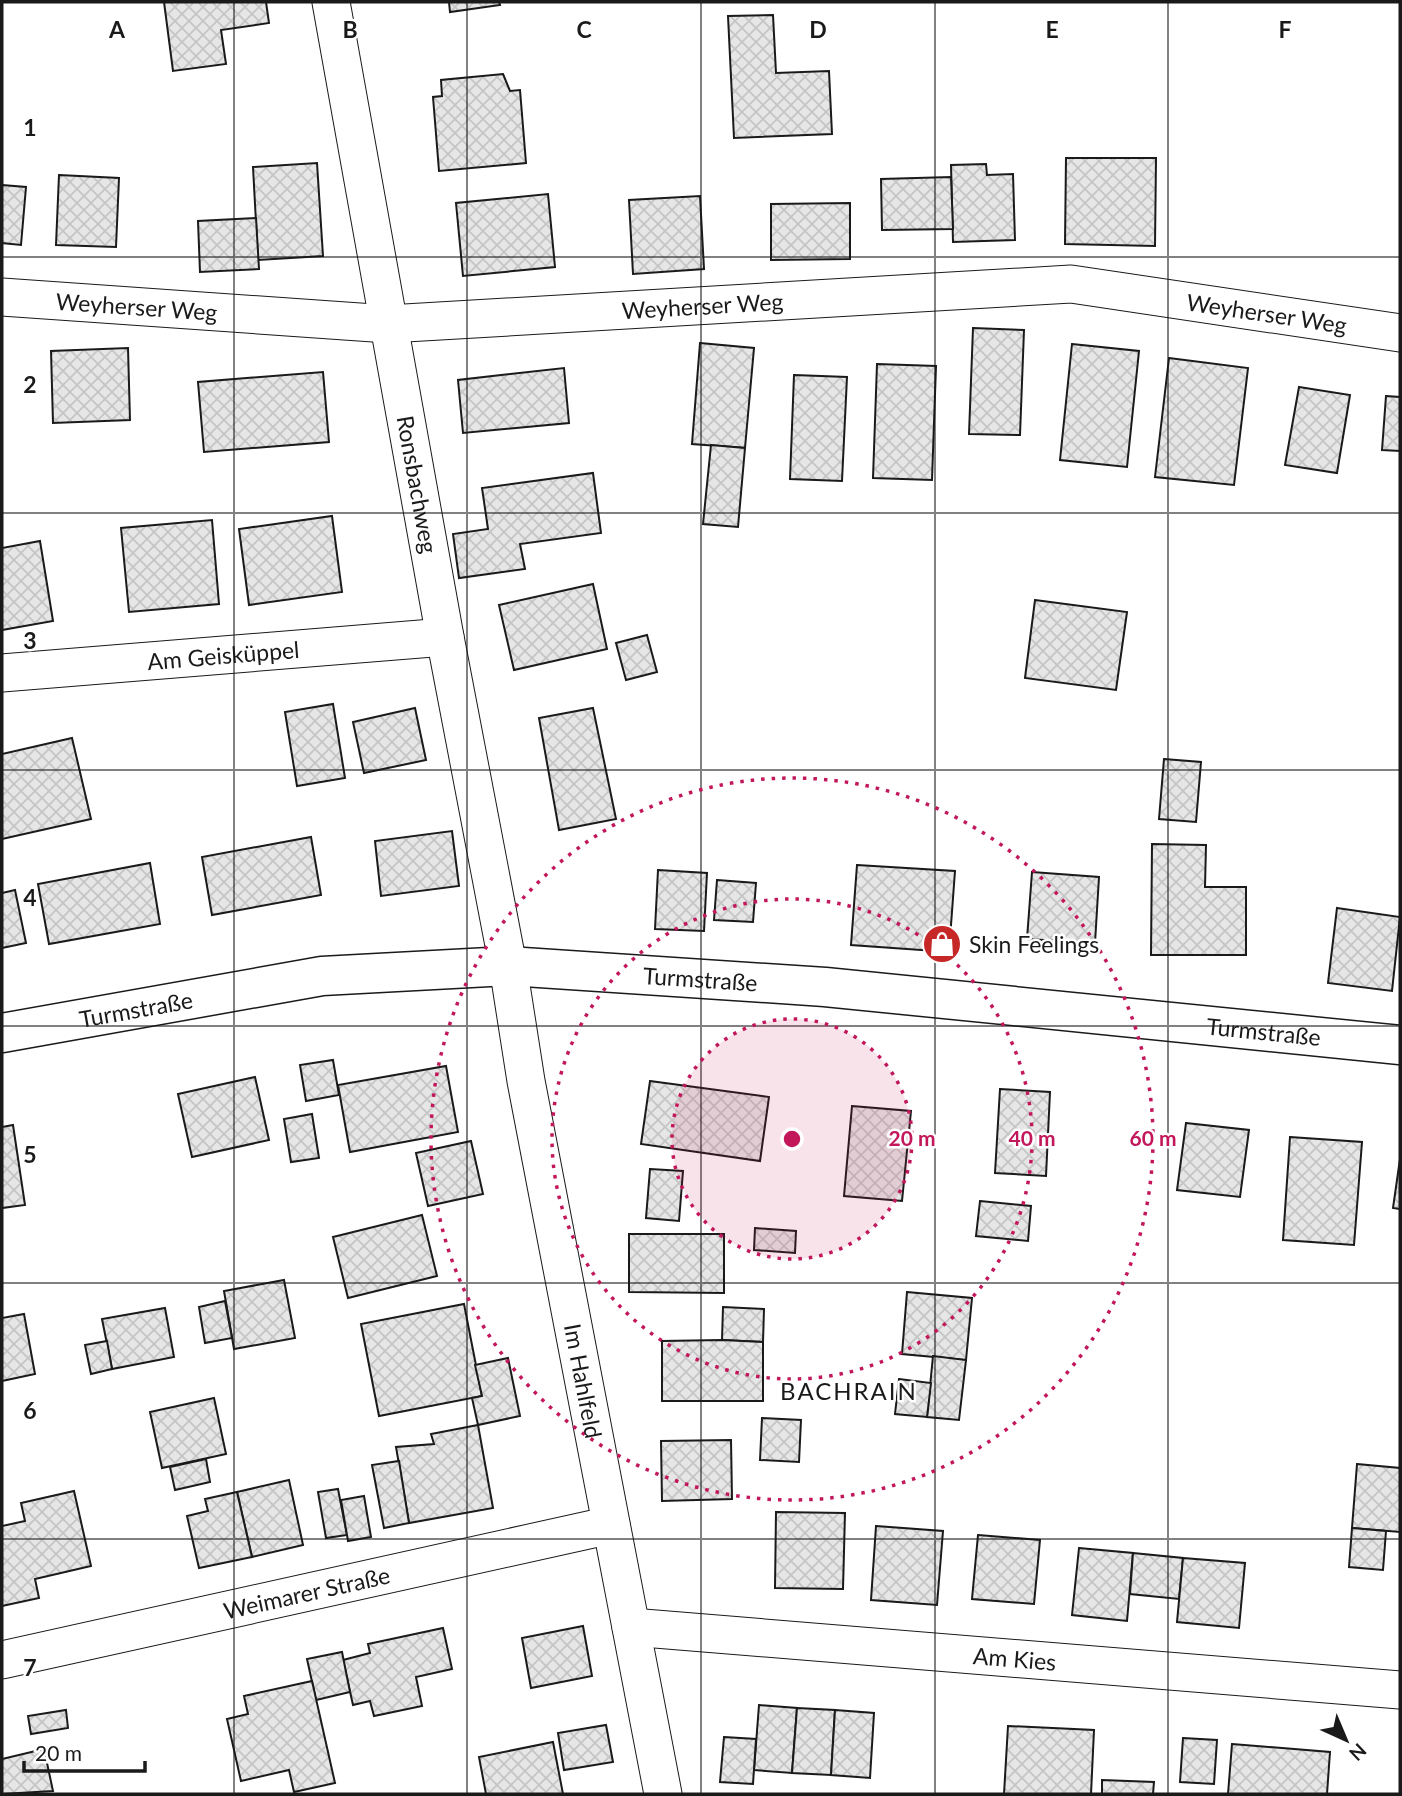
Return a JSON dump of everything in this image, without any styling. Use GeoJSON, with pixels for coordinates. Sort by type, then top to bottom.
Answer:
{"type":"FeatureCollection","features":[{"type":"Feature","properties":{"kind":"main road","name":"Turmstraße"},"geometry":{"type":"LineString","coordinates":[[2,1033],[322,976],[509,966],[825,986],[1400,1045]]}},
{"type":"Feature","properties":{"kind":"street","name":"Ronsbachweg"},"geometry":{"type":"LineString","coordinates":[[331,2],[445,637],[509,966]]}},
{"type":"Feature","properties":{"kind":"street","name":"Weyherser Weg"},"geometry":{"type":"LineString","coordinates":[[2,297],[388,324],[1071,284],[1400,333]]}},
{"type":"Feature","properties":{"kind":"street","name":"Am Geisküppel"},"geometry":{"type":"LineString","coordinates":[[2,673],[445,637]]}},
{"type":"Feature","properties":{"kind":"street","name":"Im Hahlfeld"},"geometry":{"type":"LineString","coordinates":[[509,966],[528,1094],[663,1794]]}},
{"type":"Feature","properties":{"kind":"street","name":"Weimarer Straße"},"geometry":{"type":"LineString","coordinates":[[2,1660],[611,1525]]}},
{"type":"Feature","properties":{"kind":"street","name":"Am Kies"},"geometry":{"type":"LineString","coordinates":[[631,1627],[1400,1690]]}},
{"type":"Feature","properties":{"kind":"building"},"geometry":{"type":"Polygon","coordinates":[[[164,2],[266,2],[269,23],[221,30],[226,64],[173,71],[164,2]]]}},
{"type":"Feature","properties":{"kind":"building"},"geometry":{"type":"Polygon","coordinates":[[[449,2],[499,2],[500,5],[450,12],[449,2]]]}},
{"type":"Feature","properties":{"kind":"building"},"geometry":{"type":"Polygon","coordinates":[[[773,15],[776,73],[829,71],[832,134],[734,138],[728,16],[773,15]]]}},
{"type":"Feature","properties":{"kind":"building"},"geometry":{"type":"Polygon","coordinates":[[[503,74],[510,91],[520,90],[526,163],[439,171],[433,97],[442,96],[441,80],[503,74]]]}},
{"type":"Feature","properties":{"kind":"building"},"geometry":{"type":"Polygon","coordinates":[[[1066,158],[1156,158],[1155,246],[1065,244],[1066,158]]]}},
{"type":"Feature","properties":{"kind":"building"},"geometry":{"type":"Polygon","coordinates":[[[317,163],[323,256],[258,260],[253,167],[317,163]]]}},
{"type":"Feature","properties":{"kind":"building"},"geometry":{"type":"Polygon","coordinates":[[[986,164],[987,175],[1013,174],[1015,240],[953,242],[951,165],[986,164]]]}},
{"type":"Feature","properties":{"kind":"building"},"geometry":{"type":"Polygon","coordinates":[[[59,175],[119,178],[116,247],[56,245],[59,175]]]}},
{"type":"Feature","properties":{"kind":"building"},"geometry":{"type":"Polygon","coordinates":[[[951,177],[953,229],[882,230],[881,179],[951,177]]]}},
{"type":"Feature","properties":{"kind":"building"},"geometry":{"type":"Polygon","coordinates":[[[2,185],[26,187],[21,245],[2,243],[2,185]]]}},
{"type":"Feature","properties":{"kind":"building"},"geometry":{"type":"Polygon","coordinates":[[[548,194],[555,267],[463,276],[456,203],[548,194]]]}},
{"type":"Feature","properties":{"kind":"building"},"geometry":{"type":"Polygon","coordinates":[[[700,196],[704,269],[633,274],[629,200],[700,196]]]}},
{"type":"Feature","properties":{"kind":"building"},"geometry":{"type":"Polygon","coordinates":[[[850,203],[850,259],[771,260],[771,204],[850,203]]]}},
{"type":"Feature","properties":{"kind":"building"},"geometry":{"type":"Polygon","coordinates":[[[256,218],[259,269],[200,272],[198,221],[256,218]]]}},
{"type":"Feature","properties":{"kind":"building"},"geometry":{"type":"Polygon","coordinates":[[[973,328],[1024,330],[1020,435],[969,434],[973,328]]]}},
{"type":"Feature","properties":{"kind":"building"},"geometry":{"type":"Polygon","coordinates":[[[700,343],[754,348],[745,448],[692,444],[700,343]]]}},
{"type":"Feature","properties":{"kind":"building"},"geometry":{"type":"Polygon","coordinates":[[[1072,344],[1139,351],[1127,467],[1060,460],[1072,344]]]}},
{"type":"Feature","properties":{"kind":"building"},"geometry":{"type":"Polygon","coordinates":[[[128,348],[130,420],[53,423],[51,351],[128,348]]]}},
{"type":"Feature","properties":{"kind":"building"},"geometry":{"type":"Polygon","coordinates":[[[1169,358],[1248,368],[1234,485],[1155,477],[1169,358]]]}},
{"type":"Feature","properties":{"kind":"building"},"geometry":{"type":"Polygon","coordinates":[[[877,364],[936,366],[932,480],[873,478],[877,364]]]}},
{"type":"Feature","properties":{"kind":"building"},"geometry":{"type":"Polygon","coordinates":[[[564,368],[569,423],[463,433],[458,380],[564,368]]]}},
{"type":"Feature","properties":{"kind":"building"},"geometry":{"type":"Polygon","coordinates":[[[323,372],[329,442],[204,452],[198,382],[323,372]]]}},
{"type":"Feature","properties":{"kind":"building"},"geometry":{"type":"Polygon","coordinates":[[[794,375],[847,377],[842,481],[790,479],[794,375]]]}},
{"type":"Feature","properties":{"kind":"building"},"geometry":{"type":"Polygon","coordinates":[[[1299,387],[1350,395],[1337,473],[1285,465],[1299,387]]]}},
{"type":"Feature","properties":{"kind":"building"},"geometry":{"type":"Polygon","coordinates":[[[1386,396],[1400,397],[1400,451],[1382,450],[1386,396]]]}},
{"type":"Feature","properties":{"kind":"building"},"geometry":{"type":"Polygon","coordinates":[[[711,445],[745,448],[738,527],[703,524],[711,445]]]}},
{"type":"Feature","properties":{"kind":"building"},"geometry":{"type":"Polygon","coordinates":[[[593,473],[601,533],[520,544],[525,569],[459,578],[453,534],[488,529],[482,488],[593,473]]]}},
{"type":"Feature","properties":{"kind":"building"},"geometry":{"type":"Polygon","coordinates":[[[332,516],[342,592],[249,605],[239,529],[332,516]]]}},
{"type":"Feature","properties":{"kind":"building"},"geometry":{"type":"Polygon","coordinates":[[[212,520],[219,604],[129,612],[121,528],[212,520]]]}},
{"type":"Feature","properties":{"kind":"building"},"geometry":{"type":"Polygon","coordinates":[[[40,541],[53,621],[2,630],[2,548],[40,541]]]}},
{"type":"Feature","properties":{"kind":"building"},"geometry":{"type":"Polygon","coordinates":[[[593,584],[607,649],[514,670],[499,605],[593,584]]]}},
{"type":"Feature","properties":{"kind":"building"},"geometry":{"type":"Polygon","coordinates":[[[1035,600],[1127,612],[1116,690],[1025,678],[1035,600]]]}},
{"type":"Feature","properties":{"kind":"building"},"geometry":{"type":"Polygon","coordinates":[[[647,635],[657,672],[626,680],[616,643],[647,635]]]}},
{"type":"Feature","properties":{"kind":"building"},"geometry":{"type":"Polygon","coordinates":[[[333,704],[345,778],[297,786],[285,712],[333,704]]]}},
{"type":"Feature","properties":{"kind":"building"},"geometry":{"type":"Polygon","coordinates":[[[415,708],[426,760],[364,773],[353,722],[415,708]]]}},
{"type":"Feature","properties":{"kind":"building"},"geometry":{"type":"Polygon","coordinates":[[[593,708],[616,819],[559,830],[539,718],[593,708]]]}},
{"type":"Feature","properties":{"kind":"building"},"geometry":{"type":"Polygon","coordinates":[[[72,738],[91,819],[2,839],[2,754],[72,738]]]}},
{"type":"Feature","properties":{"kind":"building"},"geometry":{"type":"Polygon","coordinates":[[[1164,759],[1201,762],[1196,822],[1159,819],[1164,759]]]}},
{"type":"Feature","properties":{"kind":"building"},"geometry":{"type":"Polygon","coordinates":[[[452,831],[459,886],[381,896],[375,841],[452,831]]]}},
{"type":"Feature","properties":{"kind":"building"},"geometry":{"type":"Polygon","coordinates":[[[311,837],[321,895],[212,915],[202,857],[311,837]]]}},
{"type":"Feature","properties":{"kind":"building"},"geometry":{"type":"Polygon","coordinates":[[[1152,844],[1206,845],[1205,887],[1246,887],[1246,955],[1151,955],[1152,844]]]}},
{"type":"Feature","properties":{"kind":"building"},"geometry":{"type":"Polygon","coordinates":[[[150,863],[160,924],[49,944],[38,884],[150,863]]]}},
{"type":"Feature","properties":{"kind":"building"},"geometry":{"type":"Polygon","coordinates":[[[857,865],[955,871],[949,952],[851,945],[857,865]]]}},
{"type":"Feature","properties":{"kind":"building"},"geometry":{"type":"Polygon","coordinates":[[[658,870],[707,873],[704,931],[655,929],[658,870]]]}},
{"type":"Feature","properties":{"kind":"building"},"geometry":{"type":"Polygon","coordinates":[[[1032,872],[1099,877],[1095,943],[1027,939],[1032,872]]]}},
{"type":"Feature","properties":{"kind":"building"},"geometry":{"type":"Polygon","coordinates":[[[717,880],[756,883],[753,922],[714,920],[717,880]]]}},
{"type":"Feature","properties":{"kind":"building"},"geometry":{"type":"Polygon","coordinates":[[[15,890],[26,943],[2,948],[2,893],[15,890]]]}},
{"type":"Feature","properties":{"kind":"building"},"geometry":{"type":"Polygon","coordinates":[[[1337,908],[1400,917],[1392,991],[1328,983],[1337,908]]]}},
{"type":"Feature","properties":{"kind":"building"},"geometry":{"type":"Polygon","coordinates":[[[333,1060],[339,1095],[306,1101],[300,1065],[333,1060]]]}},
{"type":"Feature","properties":{"kind":"building"},"geometry":{"type":"Polygon","coordinates":[[[446,1066],[458,1132],[350,1152],[338,1085],[446,1066]]]}},
{"type":"Feature","properties":{"kind":"building"},"geometry":{"type":"Polygon","coordinates":[[[255,1077],[269,1140],[192,1157],[178,1094],[255,1077]]]}},
{"type":"Feature","properties":{"kind":"building"},"geometry":{"type":"Polygon","coordinates":[[[650,1081],[769,1097],[760,1161],[641,1144],[650,1081]]]}},
{"type":"Feature","properties":{"kind":"building"},"geometry":{"type":"Polygon","coordinates":[[[1000,1089],[1050,1092],[1046,1176],[995,1173],[1000,1089]]]}},
{"type":"Feature","properties":{"kind":"building"},"geometry":{"type":"Polygon","coordinates":[[[852,1106],[911,1111],[902,1201],[844,1196],[852,1106]]]}},
{"type":"Feature","properties":{"kind":"building"},"geometry":{"type":"Polygon","coordinates":[[[312,1114],[319,1158],[291,1162],[284,1119],[312,1114]]]}},
{"type":"Feature","properties":{"kind":"building"},"geometry":{"type":"Polygon","coordinates":[[[1186,1123],[1249,1130],[1240,1197],[1177,1190],[1186,1123]]]}},
{"type":"Feature","properties":{"kind":"building"},"geometry":{"type":"Polygon","coordinates":[[[13,1125],[25,1205],[2,1208],[2,1127],[13,1125]]]}},
{"type":"Feature","properties":{"kind":"building"},"geometry":{"type":"Polygon","coordinates":[[[1290,1137],[1362,1142],[1354,1245],[1283,1240],[1290,1137]]]}},
{"type":"Feature","properties":{"kind":"building"},"geometry":{"type":"Polygon","coordinates":[[[471,1141],[483,1194],[428,1206],[416,1153],[471,1141]]]}},
{"type":"Feature","properties":{"kind":"building"},"geometry":{"type":"Polygon","coordinates":[[[1400,1159],[1400,1209],[1393,1208],[1400,1159]]]}},
{"type":"Feature","properties":{"kind":"building"},"geometry":{"type":"Polygon","coordinates":[[[650,1169],[683,1171],[679,1221],[646,1218],[650,1169]]]}},
{"type":"Feature","properties":{"kind":"building"},"geometry":{"type":"Polygon","coordinates":[[[980,1201],[1031,1206],[1028,1241],[976,1236],[980,1201]]]}},
{"type":"Feature","properties":{"kind":"building"},"geometry":{"type":"Polygon","coordinates":[[[422,1215],[437,1276],[348,1298],[333,1237],[422,1215]]]}},
{"type":"Feature","properties":{"kind":"building"},"geometry":{"type":"Polygon","coordinates":[[[755,1228],[796,1231],[795,1253],[754,1250],[755,1228]]]}},
{"type":"Feature","properties":{"kind":"building"},"geometry":{"type":"Polygon","coordinates":[[[629,1234],[724,1234],[724,1293],[629,1292],[629,1234]]]}},
{"type":"Feature","properties":{"kind":"building"},"geometry":{"type":"Polygon","coordinates":[[[284,1280],[295,1338],[234,1349],[224,1291],[284,1280]]]}},
{"type":"Feature","properties":{"kind":"building"},"geometry":{"type":"Polygon","coordinates":[[[907,1292],[972,1298],[966,1360],[902,1354],[907,1292]]]}},
{"type":"Feature","properties":{"kind":"building"},"geometry":{"type":"Polygon","coordinates":[[[225,1301],[232,1338],[205,1343],[199,1307],[225,1301]]]}},
{"type":"Feature","properties":{"kind":"building"},"geometry":{"type":"Polygon","coordinates":[[[464,1304],[482,1396],[379,1416],[361,1324],[464,1304]]]}},
{"type":"Feature","properties":{"kind":"building"},"geometry":{"type":"Polygon","coordinates":[[[723,1307],[764,1309],[763,1342],[722,1340],[723,1307]]]}},
{"type":"Feature","properties":{"kind":"building"},"geometry":{"type":"Polygon","coordinates":[[[165,1308],[174,1357],[112,1369],[102,1319],[165,1308]]]}},
{"type":"Feature","properties":{"kind":"building"},"geometry":{"type":"Polygon","coordinates":[[[24,1314],[35,1374],[2,1381],[2,1318],[24,1314]]]}},
{"type":"Feature","properties":{"kind":"building"},"geometry":{"type":"Polygon","coordinates":[[[107,1341],[112,1369],[91,1374],[85,1345],[107,1341]]]}},
{"type":"Feature","properties":{"kind":"building"},"geometry":{"type":"Polygon","coordinates":[[[662,1341],[763,1342],[763,1401],[662,1401],[662,1341]]]}},
{"type":"Feature","properties":{"kind":"building"},"geometry":{"type":"Polygon","coordinates":[[[933,1356],[966,1360],[959,1420],[927,1417],[933,1356]]]}},
{"type":"Feature","properties":{"kind":"building"},"geometry":{"type":"Polygon","coordinates":[[[508,1358],[520,1416],[478,1425],[472,1398],[482,1396],[475,1365],[508,1358]]]}},
{"type":"Feature","properties":{"kind":"building"},"geometry":{"type":"Polygon","coordinates":[[[899,1379],[931,1383],[927,1417],[895,1414],[899,1379]]]}},
{"type":"Feature","properties":{"kind":"building"},"geometry":{"type":"Polygon","coordinates":[[[214,1398],[226,1454],[162,1468],[150,1412],[214,1398]]]}},
{"type":"Feature","properties":{"kind":"building"},"geometry":{"type":"Polygon","coordinates":[[[762,1418],[801,1420],[799,1462],[760,1460],[762,1418]]]}},
{"type":"Feature","properties":{"kind":"building"},"geometry":{"type":"Polygon","coordinates":[[[478,1425],[493,1508],[409,1523],[396,1447],[434,1444],[431,1434],[478,1425]]]}},
{"type":"Feature","properties":{"kind":"building"},"geometry":{"type":"Polygon","coordinates":[[[731,1440],[732,1499],[662,1501],[661,1441],[731,1440]]]}},
{"type":"Feature","properties":{"kind":"building"},"geometry":{"type":"Polygon","coordinates":[[[206,1459],[210,1482],[175,1490],[170,1467],[206,1459]]]}},
{"type":"Feature","properties":{"kind":"building"},"geometry":{"type":"Polygon","coordinates":[[[399,1461],[409,1523],[384,1528],[372,1465],[399,1461]]]}},
{"type":"Feature","properties":{"kind":"building"},"geometry":{"type":"Polygon","coordinates":[[[1357,1464],[1400,1468],[1400,1532],[1352,1528],[1357,1464]]]}},
{"type":"Feature","properties":{"kind":"building"},"geometry":{"type":"Polygon","coordinates":[[[289,1480],[303,1545],[252,1557],[237,1492],[289,1480]]]}},
{"type":"Feature","properties":{"kind":"building"},"geometry":{"type":"Polygon","coordinates":[[[338,1489],[347,1535],[326,1538],[318,1492],[338,1489]]]}},
{"type":"Feature","properties":{"kind":"building"},"geometry":{"type":"Polygon","coordinates":[[[74,1491],[91,1566],[35,1579],[39,1598],[2,1606],[2,1526],[25,1521],[21,1503],[74,1491]]]}},
{"type":"Feature","properties":{"kind":"building"},"geometry":{"type":"Polygon","coordinates":[[[237,1492],[252,1557],[199,1568],[187,1516],[208,1511],[205,1499],[237,1492]]]}},
{"type":"Feature","properties":{"kind":"building"},"geometry":{"type":"Polygon","coordinates":[[[364,1496],[371,1537],[348,1541],[341,1500],[364,1496]]]}},
{"type":"Feature","properties":{"kind":"building"},"geometry":{"type":"Polygon","coordinates":[[[776,1512],[845,1513],[843,1589],[775,1588],[776,1512]]]}},
{"type":"Feature","properties":{"kind":"building"},"geometry":{"type":"Polygon","coordinates":[[[876,1526],[943,1531],[937,1605],[871,1600],[876,1526]]]}},
{"type":"Feature","properties":{"kind":"building"},"geometry":{"type":"Polygon","coordinates":[[[1352,1528],[1386,1531],[1383,1570],[1349,1567],[1352,1528]]]}},
{"type":"Feature","properties":{"kind":"building"},"geometry":{"type":"Polygon","coordinates":[[[978,1535],[1040,1540],[1034,1604],[972,1599],[978,1535]]]}},
{"type":"Feature","properties":{"kind":"building"},"geometry":{"type":"Polygon","coordinates":[[[1079,1548],[1133,1553],[1127,1621],[1072,1615],[1079,1548]]]}},
{"type":"Feature","properties":{"kind":"building"},"geometry":{"type":"Polygon","coordinates":[[[1133,1553],[1183,1558],[1179,1599],[1130,1594],[1133,1553]]]}},
{"type":"Feature","properties":{"kind":"building"},"geometry":{"type":"Polygon","coordinates":[[[1183,1558],[1245,1563],[1239,1628],[1177,1622],[1183,1558]]]}},
{"type":"Feature","properties":{"kind":"building"},"geometry":{"type":"Polygon","coordinates":[[[583,1626],[592,1676],[531,1688],[522,1638],[583,1626]]]}},
{"type":"Feature","properties":{"kind":"building"},"geometry":{"type":"Polygon","coordinates":[[[443,1628],[452,1669],[416,1677],[422,1706],[374,1716],[370,1701],[353,1705],[343,1660],[370,1653],[368,1644],[443,1628]]]}},
{"type":"Feature","properties":{"kind":"building"},"geometry":{"type":"Polygon","coordinates":[[[342,1652],[350,1692],[316,1700],[307,1659],[342,1652]]]}},
{"type":"Feature","properties":{"kind":"building"},"geometry":{"type":"Polygon","coordinates":[[[312,1681],[335,1783],[294,1792],[289,1770],[241,1781],[227,1719],[248,1714],[244,1696],[312,1681]]]}},
{"type":"Feature","properties":{"kind":"building"},"geometry":{"type":"Polygon","coordinates":[[[759,1705],[797,1708],[792,1773],[754,1770],[759,1705]]]}},
{"type":"Feature","properties":{"kind":"building"},"geometry":{"type":"Polygon","coordinates":[[[797,1708],[835,1710],[831,1775],[792,1773],[797,1708]]]}},
{"type":"Feature","properties":{"kind":"building"},"geometry":{"type":"Polygon","coordinates":[[[66,1710],[68,1728],[31,1734],[28,1716],[66,1710]]]}},
{"type":"Feature","properties":{"kind":"building"},"geometry":{"type":"Polygon","coordinates":[[[835,1710],[874,1713],[870,1778],[831,1775],[835,1710]]]}},
{"type":"Feature","properties":{"kind":"building"},"geometry":{"type":"Polygon","coordinates":[[[606,1725],[613,1762],[564,1770],[558,1733],[606,1725]]]}},
{"type":"Feature","properties":{"kind":"building"},"geometry":{"type":"Polygon","coordinates":[[[1008,1726],[1094,1730],[1091,1794],[1004,1794],[1008,1726]]]}},
{"type":"Feature","properties":{"kind":"building"},"geometry":{"type":"Polygon","coordinates":[[[724,1737],[756,1739],[753,1784],[720,1782],[724,1737]]]}},
{"type":"Feature","properties":{"kind":"building"},"geometry":{"type":"Polygon","coordinates":[[[1183,1738],[1217,1740],[1214,1784],[1180,1782],[1183,1738]]]}},
{"type":"Feature","properties":{"kind":"building"},"geometry":{"type":"Polygon","coordinates":[[[553,1742],[563,1794],[486,1794],[479,1757],[553,1742]]]}},
{"type":"Feature","properties":{"kind":"building"},"geometry":{"type":"Polygon","coordinates":[[[1232,1744],[1330,1752],[1327,1794],[1228,1794],[1232,1744]]]}},
{"type":"Feature","properties":{"kind":"building"},"geometry":{"type":"Polygon","coordinates":[[[44,1749],[53,1791],[2,1794],[2,1759],[44,1749]]]}},
{"type":"Feature","properties":{"kind":"building"},"geometry":{"type":"Polygon","coordinates":[[[1102,1780],[1154,1782],[1153,1794],[1102,1794],[1102,1780]]]}},
{"type":"Feature","properties":{"kind":"place","name":"Skin Feelings"},"geometry":{"type":"Point","coordinates":[942,944]}},
{"type":"Feature","properties":{"kind":"district","name":"BACHRAIN"},"geometry":{"type":"Point","coordinates":[849,1390]}}]}
